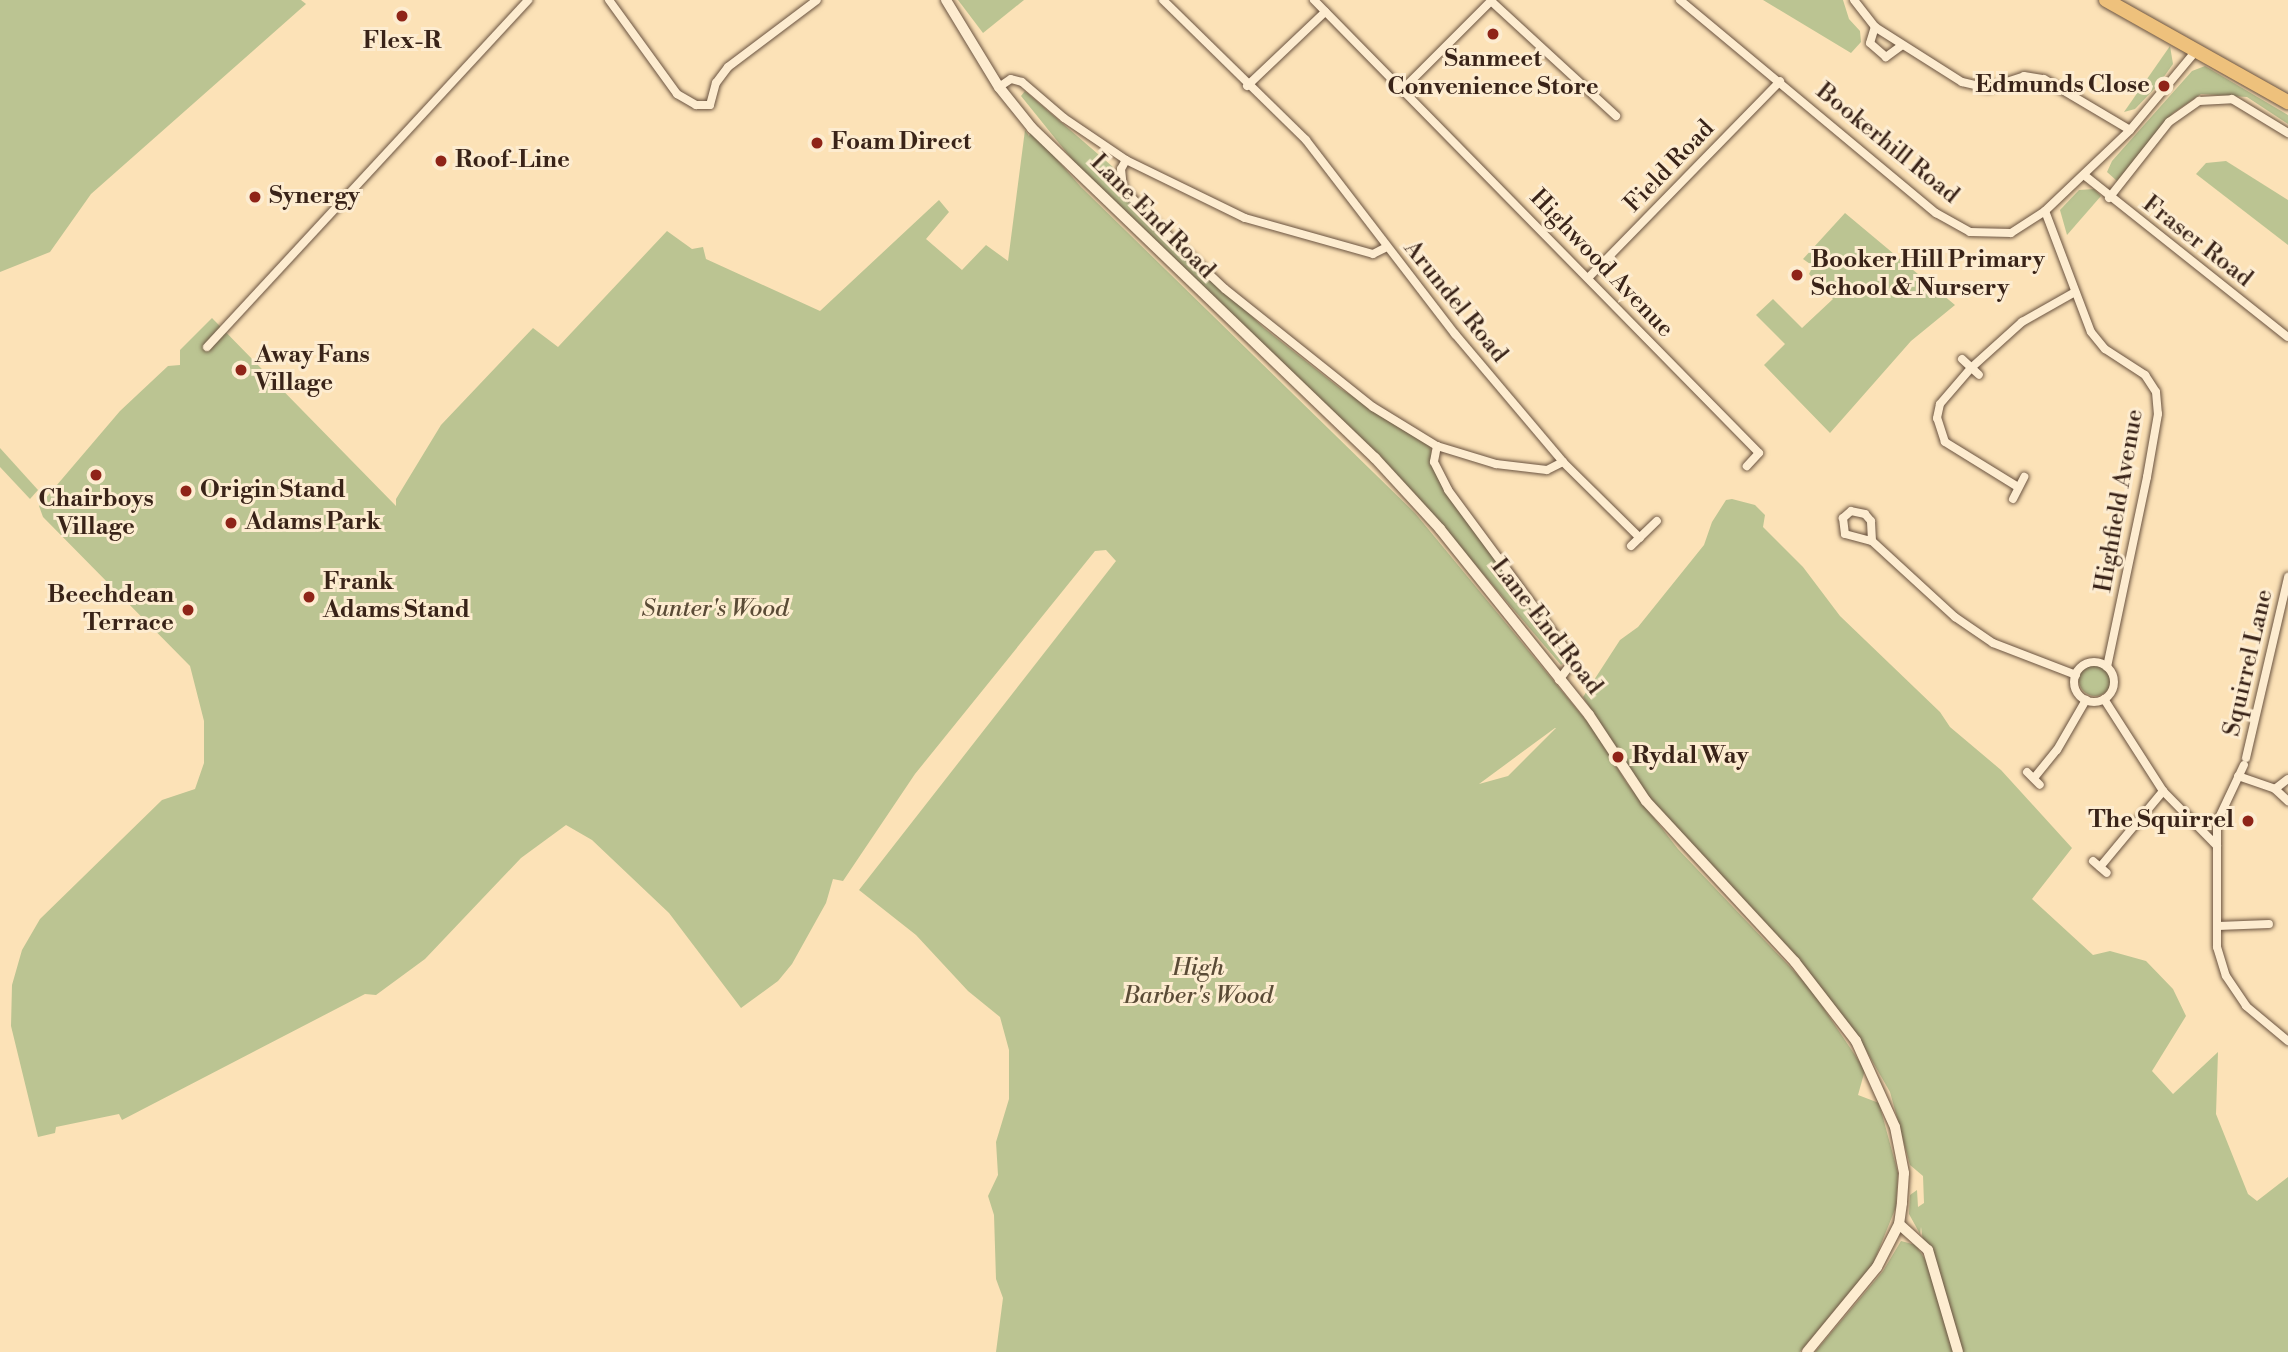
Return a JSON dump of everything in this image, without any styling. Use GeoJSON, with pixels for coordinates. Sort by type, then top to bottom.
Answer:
{"type":"FeatureCollection","features":[{"type":"Feature","properties":{"kind":"highway"},"geometry":{"type":"LineString","coordinates":[[2106,0],[2288,103]]}},
{"type":"Feature","properties":{"kind":"street"},"geometry":{"type":"LineString","coordinates":[[207,348],[528,0]]}},
{"type":"Feature","properties":{"kind":"street"},"geometry":{"type":"LineString","coordinates":[[609,0],[677,94],[696,105],[710,104],[716,83],[729,67],[817,0]]}},
{"type":"Feature","properties":{"kind":"street","name":"Lane End Road"},"geometry":{"type":"LineString","coordinates":[[946,0],[999,87],[1058,155],[1416,500],[1505,607],[1559,680],[1589,715],[1646,801],[1795,962],[1856,1041],[1895,1127],[1904,1173],[1899,1224],[1877,1267],[1807,1352]]}},
{"type":"Feature","properties":{"kind":"street","name":"Arundel Road"},"geometry":{"type":"LineString","coordinates":[[1163,0],[1247,86],[1306,141],[1385,248],[1563,462],[1640,538]]}},
{"type":"Feature","properties":{"kind":"street","name":"Highwood Avenue"},"geometry":{"type":"LineString","coordinates":[[1314,0],[1759,453],[1747,466]]}},
{"type":"Feature","properties":{"kind":"street"},"geometry":{"type":"LineString","coordinates":[[1403,89],[1492,0],[1616,116]]}},
{"type":"Feature","properties":{"kind":"street","name":"Bookerhill Road"},"geometry":{"type":"LineString","coordinates":[[1680,0],[1936,213],[1970,232],[2011,233],[2045,211],[2130,130],[2194,52]]}},
{"type":"Feature","properties":{"kind":"street"},"geometry":{"type":"LineString","coordinates":[[1854,0],[1875,27],[1901,46],[1975,85],[1988,88],[2024,76],[2045,79],[2130,130]]}},
{"type":"Feature","properties":{"kind":"street"},"geometry":{"type":"LineString","coordinates":[[1247,86],[1325,12]]}},
{"type":"Feature","properties":{"kind":"street"},"geometry":{"type":"LineString","coordinates":[[1875,27],[1870,43],[1885,57],[1901,46]]}},
{"type":"Feature","properties":{"kind":"street"},"geometry":{"type":"LineString","coordinates":[[999,87],[1011,79],[1022,82],[1064,118],[1126,160],[1245,218],[1373,254],[1385,248]]}},
{"type":"Feature","properties":{"kind":"street","name":"Field Road"},"geometry":{"type":"LineString","coordinates":[[1588,278],[1780,81]]}},
{"type":"Feature","properties":{"kind":"street"},"geometry":{"type":"LineString","coordinates":[[2109,198],[2169,122],[2199,101],[2232,99],[2288,133]]}},
{"type":"Feature","properties":{"kind":"street"},"geometry":{"type":"LineString","coordinates":[[1126,160],[1121,169],[1123,188],[1225,289],[1373,407],[1437,446],[1496,464],[1547,470],[1563,462]]}},
{"type":"Feature","properties":{"kind":"street","name":"Fraser Road"},"geometry":{"type":"LineString","coordinates":[[2084,175],[2109,198],[2288,338]]}},
{"type":"Feature","properties":{"kind":"street","name":"Highfield Avenue"},"geometry":{"type":"LineString","coordinates":[[2045,211],[2091,332],[2105,349],[2145,375],[2156,392],[2158,414],[2107,667]]}},
{"type":"Feature","properties":{"kind":"street"},"geometry":{"type":"LineString","coordinates":[[2018,487],[1955,452],[1938,430],[1940,404],[1970,368],[2022,322],[2075,292]]}},
{"type":"Feature","properties":{"kind":"street"},"geometry":{"type":"LineString","coordinates":[[1962,359],[1979,375]]}},
{"type":"Feature","properties":{"kind":"street"},"geometry":{"type":"LineString","coordinates":[[1437,446],[1434,462],[1448,490],[1567,651],[1571,664],[1559,680]]}},
{"type":"Feature","properties":{"kind":"street"},"geometry":{"type":"LineString","coordinates":[[2013,499],[2024,477]]}},
{"type":"Feature","properties":{"kind":"street"},"geometry":{"type":"LineString","coordinates":[[1872,541],[1871,521],[1865,514],[1851,511],[1843,518],[1845,534],[1872,541],[1955,617],[1993,643],[2076,675]]}},
{"type":"Feature","properties":{"kind":"street"},"geometry":{"type":"LineString","coordinates":[[1631,546],[1657,521]]}},
{"type":"Feature","properties":{"kind":"street","name":"Squirrel Lane"},"geometry":{"type":"LineString","coordinates":[[2288,577],[2245,762],[2217,822],[2217,947],[2226,976],[2246,1006],[2288,1041]]}},
{"type":"Feature","properties":{"kind":"street"},"geometry":{"type":"LineString","coordinates":[[2076,675],[2093,662],[2107,667],[2114,684],[2104,699]]}},
{"type":"Feature","properties":{"kind":"street"},"geometry":{"type":"LineString","coordinates":[[2076,675],[2076,689],[2086,700]]}},
{"type":"Feature","properties":{"kind":"street"},"geometry":{"type":"LineString","coordinates":[[2086,700],[2104,699]]}},
{"type":"Feature","properties":{"kind":"street"},"geometry":{"type":"LineString","coordinates":[[2104,699],[2163,791],[2217,846]]}},
{"type":"Feature","properties":{"kind":"street"},"geometry":{"type":"LineString","coordinates":[[2034,778],[2057,750],[2086,700]]}},
{"type":"Feature","properties":{"kind":"street"},"geometry":{"type":"LineString","coordinates":[[2238,776],[2275,789],[2288,801]]}},
{"type":"Feature","properties":{"kind":"street"},"geometry":{"type":"LineString","coordinates":[[2275,789],[2288,779]]}},
{"type":"Feature","properties":{"kind":"street"},"geometry":{"type":"LineString","coordinates":[[2100,867],[2163,791]]}},
{"type":"Feature","properties":{"kind":"street"},"geometry":{"type":"LineString","coordinates":[[2218,926],[2269,924]]}},
{"type":"Feature","properties":{"kind":"street"},"geometry":{"type":"LineString","coordinates":[[1899,1224],[1928,1250],[1958,1352]]}},
{"type":"Feature","properties":{"kind":"green space"},"geometry":{"type":"Polygon","coordinates":[[[0,0],[301,0],[306,4],[91,194],[50,252],[0,272],[0,0]]]}},
{"type":"Feature","properties":{"kind":"green space"},"geometry":{"type":"Polygon","coordinates":[[[958,0],[1024,0],[983,33],[958,0]]]}},
{"type":"Feature","properties":{"kind":"green space"},"geometry":{"type":"Polygon","coordinates":[[[1763,0],[1843,0],[1849,19],[1860,31],[1861,42],[1851,53],[1763,0]]]}},
{"type":"Feature","properties":{"kind":"green space"},"geometry":{"type":"Polygon","coordinates":[[[2170,46],[2173,64],[2135,109],[2124,112],[2170,46]]]}},
{"type":"Feature","properties":{"kind":"green space"},"geometry":{"type":"Polygon","coordinates":[[[2205,66],[2288,115],[2288,124],[2247,97],[2201,94],[2173,113],[2117,181],[2107,172],[2112,161],[2192,71],[2205,66]]]}},
{"type":"Feature","properties":{"kind":"green space"},"geometry":{"type":"Polygon","coordinates":[[[1025,91],[1113,167],[1109,172],[1140,209],[1264,328],[1341,389],[1429,444],[1438,476],[1564,649],[1566,660],[1561,665],[1413,492],[1096,189],[1021,96],[1025,91]]]}},
{"type":"Feature","properties":{"kind":"green space"},"geometry":{"type":"Polygon","coordinates":[[[1025,130],[1029,136],[1032,131],[1081,187],[1415,513],[1594,730],[1626,782],[1678,849],[1810,988],[1865,1070],[1858,1095],[1879,1103],[1898,1173],[1896,1207],[1873,1264],[1800,1352],[996,1352],[1003,1298],[996,1279],[994,1215],[988,1196],[998,1175],[996,1142],[1009,1099],[1009,1050],[1000,1017],[968,991],[916,935],[859,890],[1116,561],[1106,550],[1095,551],[915,774],[843,881],[833,879],[826,903],[792,964],[778,981],[741,1008],[669,913],[592,840],[566,825],[521,858],[425,959],[376,995],[365,994],[122,1120],[119,1114],[56,1127],[55,1133],[38,1137],[11,1026],[12,985],[22,950],[40,919],[162,800],[195,789],[204,763],[204,721],[190,666],[43,517],[39,506],[120,411],[168,366],[180,365],[180,350],[212,318],[396,506],[396,499],[441,425],[533,328],[558,347],[667,231],[692,249],[703,247],[706,259],[820,311],[939,200],[949,212],[926,239],[962,270],[986,245],[1008,261],[1025,130]],[[1556,728],[1479,784],[1508,776],[1556,728]]]}},
{"type":"Feature","properties":{"kind":"green space"},"geometry":{"type":"Polygon","coordinates":[[[2226,161],[2288,200],[2288,245],[2196,174],[2206,163],[2226,161]]]}},
{"type":"Feature","properties":{"kind":"green space"},"geometry":{"type":"Polygon","coordinates":[[[2094,189],[2101,196],[2067,235],[2060,210],[2079,190],[2094,189]]]}},
{"type":"Feature","properties":{"kind":"green space"},"geometry":{"type":"Polygon","coordinates":[[[1845,213],[1955,305],[1911,341],[1830,433],[1764,365],[1785,344],[1756,315],[1773,299],[1802,328],[1833,299],[1809,274],[1813,266],[1803,259],[1845,213]]]}},
{"type":"Feature","properties":{"kind":"green space"},"geometry":{"type":"Polygon","coordinates":[[[0,448],[38,490],[30,499],[0,467],[0,448]]]}},
{"type":"Feature","properties":{"kind":"green space"},"geometry":{"type":"Polygon","coordinates":[[[1726,500],[1755,505],[1765,515],[1763,527],[1803,567],[1840,616],[1940,712],[1950,727],[2001,770],[2072,848],[2032,899],[2093,955],[2110,951],[2146,961],[2173,989],[2186,1016],[2152,1071],[2173,1094],[2218,1052],[2216,1114],[2248,1194],[2257,1201],[2288,1177],[2288,1352],[1815,1352],[1883,1271],[1901,1241],[1916,1245],[1926,1261],[1921,1227],[1920,1234],[1909,1214],[1910,1195],[1917,1190],[1918,1207],[1924,1203],[1923,1176],[1910,1165],[1890,1092],[1859,1038],[1649,798],[1583,697],[1620,640],[1638,627],[1704,545],[1712,522],[1726,500]]]}},
{"type":"Feature","properties":{"kind":"green space"},"geometry":{"type":"Polygon","coordinates":[[[2095,664],[2106,669],[2111,680],[2106,691],[2095,696],[2084,691],[2079,680],[2084,669],[2095,664]]]}},
{"type":"Feature","properties":{"kind":"place","name":"Flex-R"},"geometry":{"type":"Point","coordinates":[402,16]}},
{"type":"Feature","properties":{"kind":"place","name":"Sanmeet Convenience Store"},"geometry":{"type":"Point","coordinates":[1493,34]}},
{"type":"Feature","properties":{"kind":"place","name":"Edmunds Close"},"geometry":{"type":"Point","coordinates":[2164,86]}},
{"type":"Feature","properties":{"kind":"place","name":"Foam Direct"},"geometry":{"type":"Point","coordinates":[817,143]}},
{"type":"Feature","properties":{"kind":"place","name":"Roof-Line"},"geometry":{"type":"Point","coordinates":[441,161]}},
{"type":"Feature","properties":{"kind":"place","name":"Synergy"},"geometry":{"type":"Point","coordinates":[255,197]}},
{"type":"Feature","properties":{"kind":"place","name":"Booker Hill Primary School & Nursery"},"geometry":{"type":"Point","coordinates":[1797,275]}},
{"type":"Feature","properties":{"kind":"place","name":"Away Fans Village"},"geometry":{"type":"Point","coordinates":[241,370]}},
{"type":"Feature","properties":{"kind":"place","name":"Chairboys Village"},"geometry":{"type":"Point","coordinates":[96,475]}},
{"type":"Feature","properties":{"kind":"place","name":"Origin Stand"},"geometry":{"type":"Point","coordinates":[186,491]}},
{"type":"Feature","properties":{"kind":"place","name":"Adams Park"},"geometry":{"type":"Point","coordinates":[231,523]}},
{"type":"Feature","properties":{"kind":"place","name":"Frank Adams Stand"},"geometry":{"type":"Point","coordinates":[309,597]}},
{"type":"Feature","properties":{"kind":"place","name":"Beechdean Terrace"},"geometry":{"type":"Point","coordinates":[188,610]}},
{"type":"Feature","properties":{"kind":"place","name":"Rydal Way"},"geometry":{"type":"Point","coordinates":[1618,757]}},
{"type":"Feature","properties":{"kind":"place","name":"The Squirrel"},"geometry":{"type":"Point","coordinates":[2248,821]}},
{"type":"Feature","properties":{"kind":"park label","name":"Sunter's Wood"},"geometry":{"type":"Point","coordinates":[715,610]}},
{"type":"Feature","properties":{"kind":"park label","name":"High Barber's Wood"},"geometry":{"type":"Point","coordinates":[1198,983]}}]}
